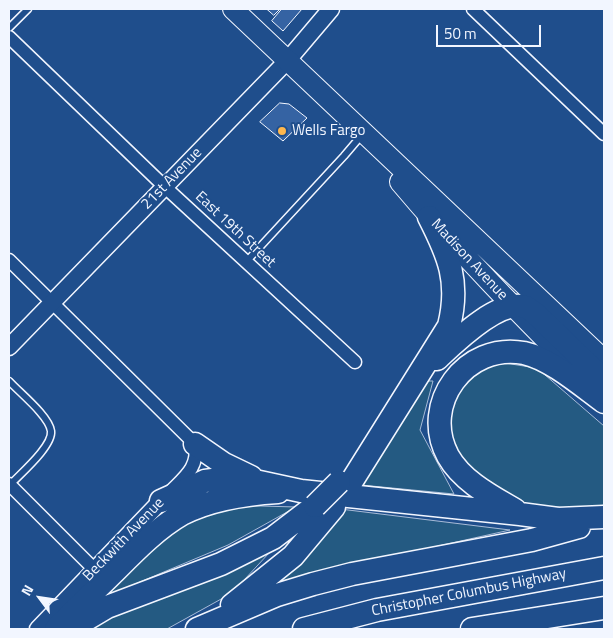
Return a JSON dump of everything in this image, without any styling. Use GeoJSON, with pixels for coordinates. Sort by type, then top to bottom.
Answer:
{"type":"FeatureCollection","features":[{"type":"Feature","properties":{"kind":"highway"},"geometry":{"type":"LineString","coordinates":[[70,629],[107,607],[221,564],[273,538],[316,501],[345,483],[417,379],[448,326],[453,308],[451,267],[442,241],[429,217]]}},
{"type":"Feature","properties":{"kind":"highway"},"geometry":{"type":"LineString","coordinates":[[417,379],[456,341],[480,322],[500,310],[512,306],[526,307],[536,314],[604,380]]}},
{"type":"Feature","properties":{"kind":"highway"},"geometry":{"type":"LineString","coordinates":[[520,514],[491,496],[462,474],[448,456],[442,444],[440,422],[442,403],[453,380],[470,364],[483,357],[499,353],[524,353],[546,362],[566,374],[604,402]]}},
{"type":"Feature","properties":{"kind":"highway"},"geometry":{"type":"LineString","coordinates":[[196,444],[224,464],[259,481],[316,501]]}},
{"type":"Feature","properties":{"kind":"highway"},"geometry":{"type":"LineString","coordinates":[[161,501],[205,481],[228,478],[259,481]]}},
{"type":"Feature","properties":{"kind":"highway"},"geometry":{"type":"LineString","coordinates":[[56,629],[150,538],[171,521],[183,513],[227,499],[266,493],[316,501],[520,514],[558,520],[604,518]]}},
{"type":"Feature","properties":{"kind":"highway"},"geometry":{"type":"LineString","coordinates":[[198,628],[255,588],[292,556],[316,501]]}},
{"type":"Feature","properties":{"kind":"highway"},"geometry":{"type":"LineString","coordinates":[[198,628],[277,595],[313,584],[352,574],[532,540],[604,518]]}},
{"type":"Feature","properties":{"kind":"highway","name":"Christopher Columbus Highway"},"geometry":{"type":"LineString","coordinates":[[304,629],[378,610],[604,568]]}},
{"type":"Feature","properties":{"kind":"highway"},"geometry":{"type":"LineString","coordinates":[[472,629],[604,608]]}},
{"type":"Feature","properties":{"kind":"main road","name":"Madison Avenue"},"geometry":{"type":"LineString","coordinates":[[232,9],[604,360]]}},
{"type":"Feature","properties":{"kind":"main road","name":"Madison Avenue"},"geometry":{"type":"LineString","coordinates":[[342,114],[429,217],[512,306],[604,398]]}},
{"type":"Feature","properties":{"kind":"street","name":"21st Avenue"},"geometry":{"type":"LineString","coordinates":[[9,346],[287,61],[331,9]]}},
{"type":"Feature","properties":{"kind":"street"},"geometry":{"type":"LineString","coordinates":[[473,9],[604,134]]}},
{"type":"Feature","properties":{"kind":"street","name":"East 19th Street"},"geometry":{"type":"LineString","coordinates":[[9,37],[164,187],[354,362]]}},
{"type":"Feature","properties":{"kind":"street"},"geometry":{"type":"LineString","coordinates":[[9,260],[196,444]]}},
{"type":"Feature","properties":{"kind":"street","name":"Beckwith Avenue"},"geometry":{"type":"LineString","coordinates":[[38,629],[188,474],[197,457],[196,444]]}},
{"type":"Feature","properties":{"kind":"street"},"geometry":{"type":"LineString","coordinates":[[9,485],[95,570]]}},
{"type":"Feature","properties":{"kind":"lane"},"geometry":{"type":"LineString","coordinates":[[9,28],[28,9]]}},
{"type":"Feature","properties":{"kind":"lane"},"geometry":{"type":"LineString","coordinates":[[246,262],[361,136]]}},
{"type":"Feature","properties":{"kind":"lane"},"geometry":{"type":"LineString","coordinates":[[9,381],[45,418],[51,431],[50,439],[44,449],[9,485]]}},
{"type":"Feature","properties":{"kind":"shaded area"},"geometry":{"type":"Polygon","coordinates":[[[485,360],[537,368],[604,426],[604,505],[587,509],[522,505],[489,487],[448,442],[452,391],[485,360]]]}},
{"type":"Feature","properties":{"kind":"shaded area"},"geometry":{"type":"Polygon","coordinates":[[[424,381],[433,381],[420,430],[454,494],[361,485],[424,381]]]}},
{"type":"Feature","properties":{"kind":"shaded area"},"geometry":{"type":"Polygon","coordinates":[[[226,505],[296,507],[228,545],[90,603],[180,519],[226,505]]]}},
{"type":"Feature","properties":{"kind":"shaded area"},"geometry":{"type":"Polygon","coordinates":[[[340,509],[510,530],[268,584],[340,509]]]}},
{"type":"Feature","properties":{"kind":"shaded area"},"geometry":{"type":"Polygon","coordinates":[[[282,539],[232,593],[167,629],[84,629],[282,539]]]}},
{"type":"Feature","properties":{"kind":"building"},"geometry":{"type":"Polygon","coordinates":[[[267,9],[280,9],[274,15],[267,9]]]}},
{"type":"Feature","properties":{"kind":"building"},"geometry":{"type":"Polygon","coordinates":[[[282,9],[302,9],[283,31],[272,21],[282,9]]]}},
{"type":"Feature","properties":{"kind":"building","name":"Wells Fargo"},"geometry":{"type":"Polygon","coordinates":[[[280,103],[289,104],[307,118],[283,141],[260,122],[280,103]]]}},
{"type":"Feature","properties":{"kind":"place","name":"Wells Fargo"},"geometry":{"type":"Point","coordinates":[282,131]}}]}
